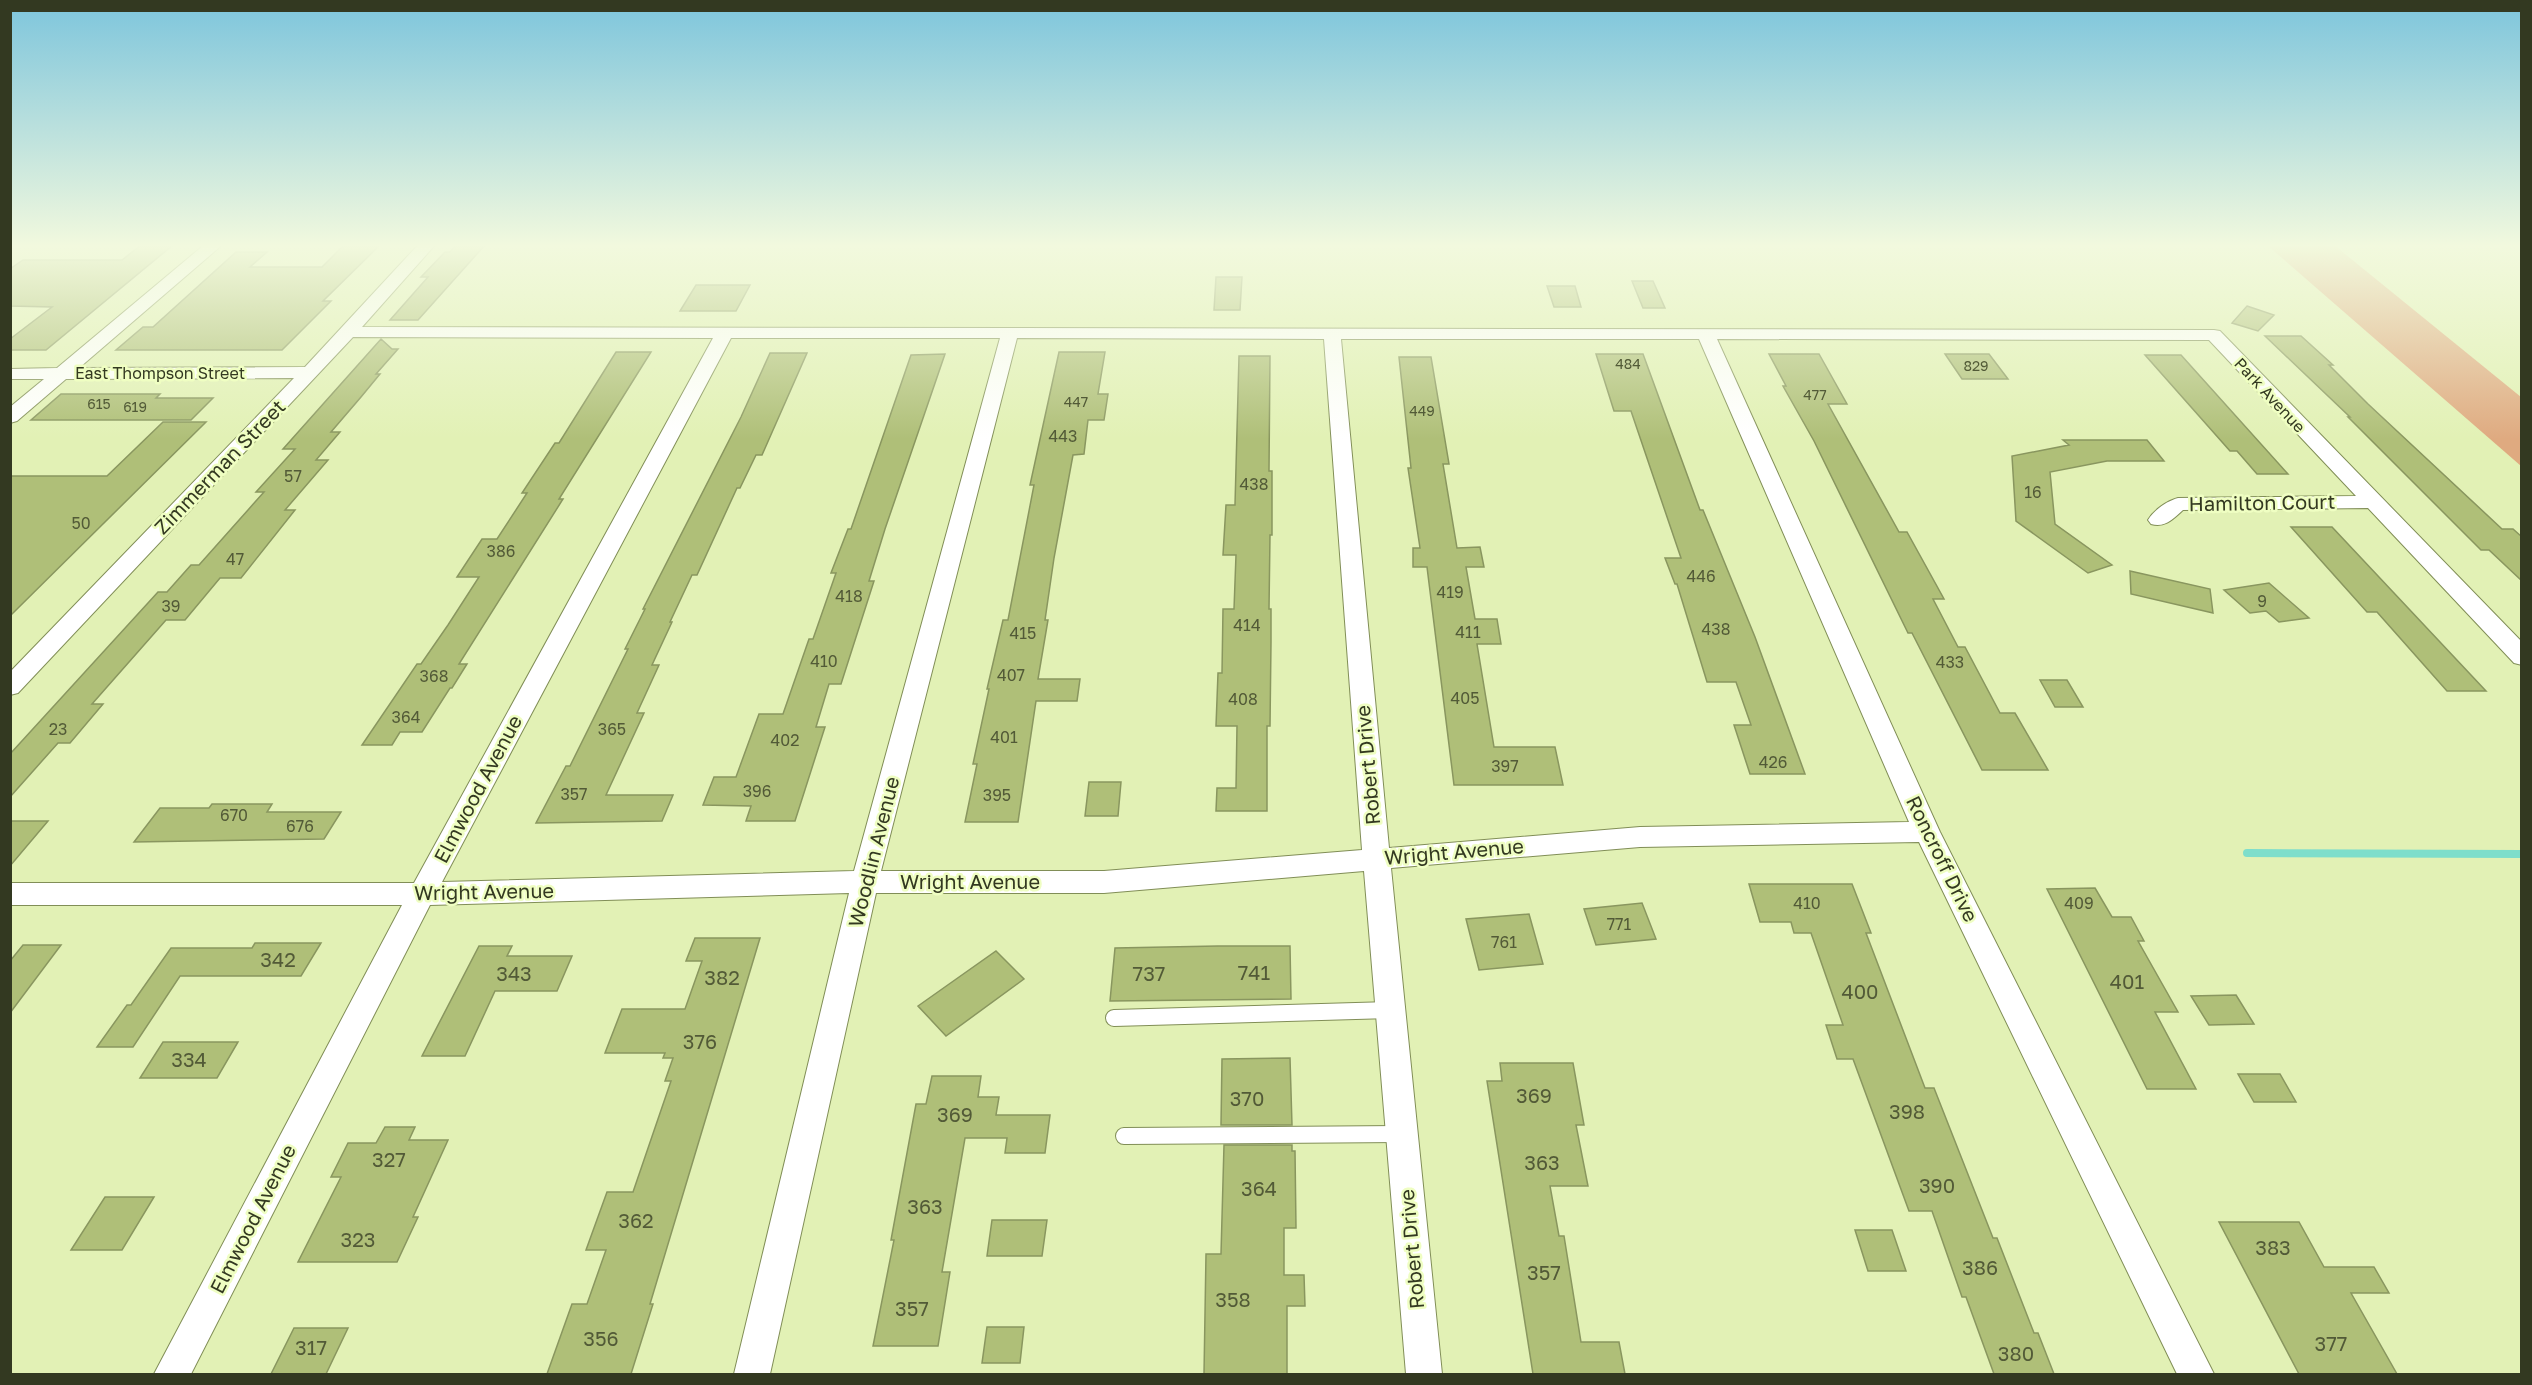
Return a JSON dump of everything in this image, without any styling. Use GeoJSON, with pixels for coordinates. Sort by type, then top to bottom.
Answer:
{"type":"FeatureCollection","features":[{"type":"Feature","properties":{"kind":"street"},"geometry":{"type":"LineString","coordinates":[[10,417],[137,310]]}},
{"type":"Feature","properties":{"kind":"street","name":"Zimmerman Street"},"geometry":{"type":"LineString","coordinates":[[10,687],[368,310]]}},
{"type":"Feature","properties":{"kind":"street","name":"Park Avenue"},"geometry":{"type":"LineString","coordinates":[[348,332],[2214,335],[2371,502],[2522,657]]}},
{"type":"Feature","properties":{"kind":"street","name":"Woodlin Avenue"},"geometry":{"type":"LineString","coordinates":[[752,1374],[865,882],[1010,333]]}},
{"type":"Feature","properties":{"kind":"street","name":"Elmwood Avenue"},"geometry":{"type":"LineString","coordinates":[[172,1374],[422,894],[724,334]]}},
{"type":"Feature","properties":{"kind":"street","name":"Robert Drive"},"geometry":{"type":"LineString","coordinates":[[1332,334],[1376,858],[1424,1374]]}},
{"type":"Feature","properties":{"kind":"street","name":"Roncroff Drive"},"geometry":{"type":"LineString","coordinates":[[1706,335],[1927,832],[2196,1374]]}},
{"type":"Feature","properties":{"kind":"street","name":"East Thompson Street"},"geometry":{"type":"LineString","coordinates":[[10,374],[310,372]]}},
{"type":"Feature","properties":{"kind":"street","name":"Hamilton Court"},"geometry":{"type":"LineString","coordinates":[[2158,520],[2178,504],[2371,502]]}},
{"type":"Feature","properties":{"kind":"street","name":"Wright Avenue"},"geometry":{"type":"LineString","coordinates":[[10,894],[422,894],[865,882],[1104,882],[1640,837],[1927,832]]}},
{"type":"Feature","properties":{"kind":"lane"},"geometry":{"type":"LineString","coordinates":[[1114,1018],[1390,1010]]}},
{"type":"Feature","properties":{"kind":"lane"},"geometry":{"type":"LineString","coordinates":[[1124,1136],[1402,1134]]}},
{"type":"Feature","properties":{"kind":"shaded area"},"geometry":{"type":"Polygon","coordinates":[[[2341,310],[2414,310],[2521,397],[2521,466],[2341,310]]]}},
{"type":"Feature","properties":{"kind":"building"},"geometry":{"type":"Polygon","coordinates":[[[49,310],[95,310],[46,350],[10,350],[10,339],[49,310]]]}},
{"type":"Feature","properties":{"kind":"building"},"geometry":{"type":"Polygon","coordinates":[[[172,310],[322,310],[282,350],[116,350],[143,327],[153,327],[172,310]]]}},
{"type":"Feature","properties":{"kind":"building"},"geometry":{"type":"Polygon","coordinates":[[[399,310],[427,310],[418,320],[390,320],[399,310]]]}},
{"type":"Feature","properties":{"kind":"building"},"geometry":{"type":"Polygon","coordinates":[[[681,310],[737,310],[736,311],[681,310]]]}},
{"type":"Feature","properties":{"kind":"building"},"geometry":{"type":"Polygon","coordinates":[[[2244,310],[2258,310],[2274,315],[2258,331],[2232,323],[2244,310]]]}},
{"type":"Feature","properties":{"kind":"building"},"geometry":{"type":"Polygon","coordinates":[[[2265,336],[2301,336],[2333,365],[2329,365],[2368,404],[2502,529],[2513,529],[2522,537],[2522,581],[2489,550],[2481,550],[2348,417],[2350,417],[2265,336]]]}},
{"type":"Feature","properties":{"kind":"building"},"geometry":{"type":"Polygon","coordinates":[[[381,339],[392,349],[398,349],[331,432],[340,432],[316,460],[328,460],[285,510],[295,510],[241,578],[220,578],[185,620],[166,620],[92,704],[103,704],[70,743],[58,743],[10,797],[10,754],[158,592],[167,592],[191,565],[199,565],[264,492],[256,492],[295,449],[283,449],[381,339]]]}},
{"type":"Feature","properties":{"kind":"building"},"geometry":{"type":"Polygon","coordinates":[[[616,352],[651,352],[559,499],[563,499],[459,664],[467,664],[452,688],[422,732],[400,732],[392,745],[362,745],[417,664],[421,664],[479,577],[457,577],[482,539],[497,539],[527,493],[522,493],[555,443],[559,443],[616,352]]]}},
{"type":"Feature","properties":{"kind":"building"},"geometry":{"type":"Polygon","coordinates":[[[1059,352],[1105,352],[1098,394],[1108,394],[1104,420],[1088,420],[1084,454],[1073,455],[1054,558],[1045,620],[1048,620],[1038,679],[1080,679],[1077,701],[1036,701],[1018,822],[965,822],[977,764],[973,764],[989,689],[987,689],[1003,620],[1008,620],[1034,485],[1030,485],[1059,352]]]}},
{"type":"Feature","properties":{"kind":"building"},"geometry":{"type":"Polygon","coordinates":[[[770,353],[807,353],[762,455],[756,455],[740,488],[737,488],[697,575],[692,575],[670,622],[672,622],[652,665],[659,665],[637,713],[644,713],[606,795],[673,795],[662,821],[536,823],[566,766],[570,766],[628,649],[625,649],[645,609],[643,609],[741,417],[770,353]]]}},
{"type":"Feature","properties":{"kind":"building"},"geometry":{"type":"Polygon","coordinates":[[[945,354],[885,529],[869,581],[874,581],[841,684],[829,684],[816,727],[825,727],[795,821],[746,821],[751,806],[703,805],[714,777],[736,777],[759,714],[783,714],[809,639],[813,639],[836,573],[831,573],[848,529],[851,529],[911,355],[945,354]]]}},
{"type":"Feature","properties":{"kind":"building"},"geometry":{"type":"Polygon","coordinates":[[[1596,354],[1643,354],[1700,510],[1703,510],[1755,637],[1805,774],[1750,774],[1734,725],[1751,725],[1736,682],[1707,682],[1677,584],[1675,584],[1665,558],[1681,558],[1631,411],[1614,411],[1596,354]]]}},
{"type":"Feature","properties":{"kind":"building"},"geometry":{"type":"Polygon","coordinates":[[[1769,354],[1819,354],[1847,404],[1828,404],[1899,532],[1907,532],[1944,599],[1933,599],[1958,647],[1965,647],[2000,713],[2015,713],[2048,770],[1982,770],[1912,633],[1908,633],[1769,354]]]}},
{"type":"Feature","properties":{"kind":"building"},"geometry":{"type":"Polygon","coordinates":[[[1945,354],[1989,354],[2008,379],[1962,379],[1945,354]]]}},
{"type":"Feature","properties":{"kind":"building"},"geometry":{"type":"Polygon","coordinates":[[[2145,355],[2181,355],[2288,474],[2257,474],[2237,451],[2230,451],[2145,355]]]}},
{"type":"Feature","properties":{"kind":"building"},"geometry":{"type":"Polygon","coordinates":[[[1239,356],[1270,356],[1269,471],[1272,471],[1272,535],[1270,535],[1271,642],[1270,726],[1267,726],[1267,811],[1216,811],[1217,788],[1236,788],[1237,726],[1216,726],[1218,673],[1222,673],[1223,609],[1234,609],[1236,555],[1223,555],[1226,505],[1235,505],[1239,356]]]}},
{"type":"Feature","properties":{"kind":"building"},"geometry":{"type":"Polygon","coordinates":[[[1399,357],[1431,357],[1449,464],[1443,464],[1457,548],[1480,547],[1484,567],[1466,567],[1475,619],[1497,619],[1501,644],[1477,644],[1494,747],[1555,747],[1563,785],[1454,785],[1427,567],[1413,567],[1413,548],[1420,548],[1408,468],[1411,468],[1399,357]]]}},
{"type":"Feature","properties":{"kind":"building"},"geometry":{"type":"Polygon","coordinates":[[[61,394],[160,394],[156,398],[213,398],[191,420],[31,420],[61,394]]]}},
{"type":"Feature","properties":{"kind":"building"},"geometry":{"type":"Polygon","coordinates":[[[163,422],[206,422],[10,616],[10,476],[107,476],[163,422]]]}},
{"type":"Feature","properties":{"kind":"building"},"geometry":{"type":"Polygon","coordinates":[[[2063,440],[2147,440],[2164,461],[2107,461],[2050,472],[2055,524],[2112,565],[2088,573],[2016,521],[2012,456],[2069,445],[2063,440]]]}},
{"type":"Feature","properties":{"kind":"building"},"geometry":{"type":"Polygon","coordinates":[[[2291,527],[2332,527],[2486,691],[2447,691],[2377,612],[2367,612],[2291,527]]]}},
{"type":"Feature","properties":{"kind":"building"},"geometry":{"type":"Polygon","coordinates":[[[2130,571],[2210,589],[2213,613],[2131,594],[2130,571]]]}},
{"type":"Feature","properties":{"kind":"building"},"geometry":{"type":"Polygon","coordinates":[[[2269,583],[2309,618],[2279,622],[2266,611],[2250,613],[2224,590],[2269,583]]]}},
{"type":"Feature","properties":{"kind":"building"},"geometry":{"type":"Polygon","coordinates":[[[2040,680],[2067,680],[2083,707],[2055,707],[2040,680]]]}},
{"type":"Feature","properties":{"kind":"building"},"geometry":{"type":"Polygon","coordinates":[[[1089,782],[1121,782],[1118,816],[1085,816],[1089,782]]]}},
{"type":"Feature","properties":{"kind":"building"},"geometry":{"type":"Polygon","coordinates":[[[212,804],[272,804],[267,812],[341,812],[324,839],[134,842],[160,808],[209,808],[212,804]]]}},
{"type":"Feature","properties":{"kind":"building"},"geometry":{"type":"Polygon","coordinates":[[[10,821],[48,821],[10,866],[10,821]]]}},
{"type":"Feature","properties":{"kind":"building"},"geometry":{"type":"Polygon","coordinates":[[[1749,884],[1852,884],[1871,933],[1866,933],[1925,1088],[1934,1088],[1993,1238],[1997,1238],[2034,1333],[2038,1333],[2054,1374],[1994,1374],[1966,1297],[1962,1297],[1932,1211],[1909,1211],[1853,1059],[1837,1059],[1826,1025],[1843,1025],[1811,933],[1794,933],[1791,922],[1760,922],[1749,884]]]}},
{"type":"Feature","properties":{"kind":"building"},"geometry":{"type":"Polygon","coordinates":[[[2095,888],[2112,917],[2131,917],[2144,941],[2138,941],[2178,1012],[2155,1012],[2196,1089],[2147,1089],[2047,889],[2095,888]]]}},
{"type":"Feature","properties":{"kind":"building"},"geometry":{"type":"Polygon","coordinates":[[[1642,903],[1656,939],[1596,945],[1584,909],[1642,903]]]}},
{"type":"Feature","properties":{"kind":"building"},"geometry":{"type":"Polygon","coordinates":[[[1529,914],[1543,964],[1479,970],[1466,919],[1529,914]]]}},
{"type":"Feature","properties":{"kind":"building"},"geometry":{"type":"Polygon","coordinates":[[[695,938],[760,938],[631,1374],[547,1374],[572,1304],[587,1304],[606,1250],[586,1250],[607,1192],[633,1192],[671,1081],[665,1081],[673,1058],[663,1058],[665,1053],[605,1053],[622,1009],[685,1009],[702,961],[686,961],[695,938]]]}},
{"type":"Feature","properties":{"kind":"building"},"geometry":{"type":"Polygon","coordinates":[[[255,943],[321,943],[301,976],[180,976],[133,1047],[97,1047],[127,1005],[131,1005],[171,948],[252,948],[255,943]]]}},
{"type":"Feature","properties":{"kind":"building"},"geometry":{"type":"Polygon","coordinates":[[[23,945],[61,945],[10,1013],[10,961],[23,945]]]}},
{"type":"Feature","properties":{"kind":"building"},"geometry":{"type":"Polygon","coordinates":[[[479,946],[512,946],[507,956],[572,956],[557,991],[495,991],[465,1056],[422,1056],[479,946]]]}},
{"type":"Feature","properties":{"kind":"building"},"geometry":{"type":"Polygon","coordinates":[[[1290,946],[1291,999],[1110,1001],[1115,948],[1290,946]]]}},
{"type":"Feature","properties":{"kind":"building"},"geometry":{"type":"Polygon","coordinates":[[[996,951],[1024,979],[946,1036],[918,1006],[996,951]]]}},
{"type":"Feature","properties":{"kind":"building"},"geometry":{"type":"Polygon","coordinates":[[[2236,995],[2254,1024],[2209,1025],[2191,996],[2236,995]]]}},
{"type":"Feature","properties":{"kind":"building"},"geometry":{"type":"Polygon","coordinates":[[[163,1042],[238,1042],[217,1078],[140,1078],[163,1042]]]}},
{"type":"Feature","properties":{"kind":"building"},"geometry":{"type":"Polygon","coordinates":[[[1290,1058],[1292,1125],[1221,1125],[1222,1059],[1290,1058]]]}},
{"type":"Feature","properties":{"kind":"building"},"geometry":{"type":"Polygon","coordinates":[[[1500,1063],[1573,1063],[1584,1125],[1576,1125],[1588,1186],[1550,1186],[1559,1236],[1564,1236],[1581,1342],[1619,1342],[1625,1374],[1533,1374],[1487,1081],[1502,1081],[1500,1063]]]}},
{"type":"Feature","properties":{"kind":"building"},"geometry":{"type":"Polygon","coordinates":[[[2238,1074],[2280,1074],[2296,1102],[2254,1102],[2238,1074]]]}},
{"type":"Feature","properties":{"kind":"building"},"geometry":{"type":"Polygon","coordinates":[[[932,1076],[981,1076],[978,1097],[999,1097],[996,1115],[1050,1115],[1045,1153],[1005,1153],[1007,1138],[965,1138],[942,1272],[950,1272],[938,1346],[873,1346],[894,1240],[891,1240],[916,1104],[926,1104],[932,1076]]]}},
{"type":"Feature","properties":{"kind":"building"},"geometry":{"type":"Polygon","coordinates":[[[385,1127],[415,1127],[409,1140],[448,1140],[413,1217],[418,1217],[397,1262],[298,1262],[341,1177],[331,1177],[348,1143],[376,1143],[385,1127]]]}},
{"type":"Feature","properties":{"kind":"building"},"geometry":{"type":"Polygon","coordinates":[[[1224,1145],[1292,1145],[1292,1151],[1295,1151],[1296,1228],[1284,1228],[1284,1275],[1304,1275],[1305,1306],[1287,1306],[1287,1374],[1204,1374],[1206,1254],[1221,1254],[1224,1145]]]}},
{"type":"Feature","properties":{"kind":"building"},"geometry":{"type":"Polygon","coordinates":[[[105,1197],[154,1197],[122,1250],[71,1250],[105,1197]]]}},
{"type":"Feature","properties":{"kind":"building"},"geometry":{"type":"Polygon","coordinates":[[[992,1220],[1047,1220],[1042,1256],[987,1256],[992,1220]]]}},
{"type":"Feature","properties":{"kind":"building"},"geometry":{"type":"Polygon","coordinates":[[[2219,1222],[2299,1222],[2324,1267],[2374,1267],[2389,1293],[2351,1293],[2397,1374],[2299,1374],[2219,1222]]]}},
{"type":"Feature","properties":{"kind":"building"},"geometry":{"type":"Polygon","coordinates":[[[1855,1230],[1892,1230],[1906,1271],[1868,1271],[1855,1230]]]}},
{"type":"Feature","properties":{"kind":"building"},"geometry":{"type":"Polygon","coordinates":[[[987,1327],[1024,1327],[1020,1363],[982,1363],[987,1327]]]}},
{"type":"Feature","properties":{"kind":"building"},"geometry":{"type":"Polygon","coordinates":[[[294,1328],[348,1328],[326,1374],[271,1374],[294,1328]]]}},
{"type":"Feature","properties":{"kind":"waterway"},"geometry":{"type":"LineString","coordinates":[[2247,853],[2522,854]]}}]}
